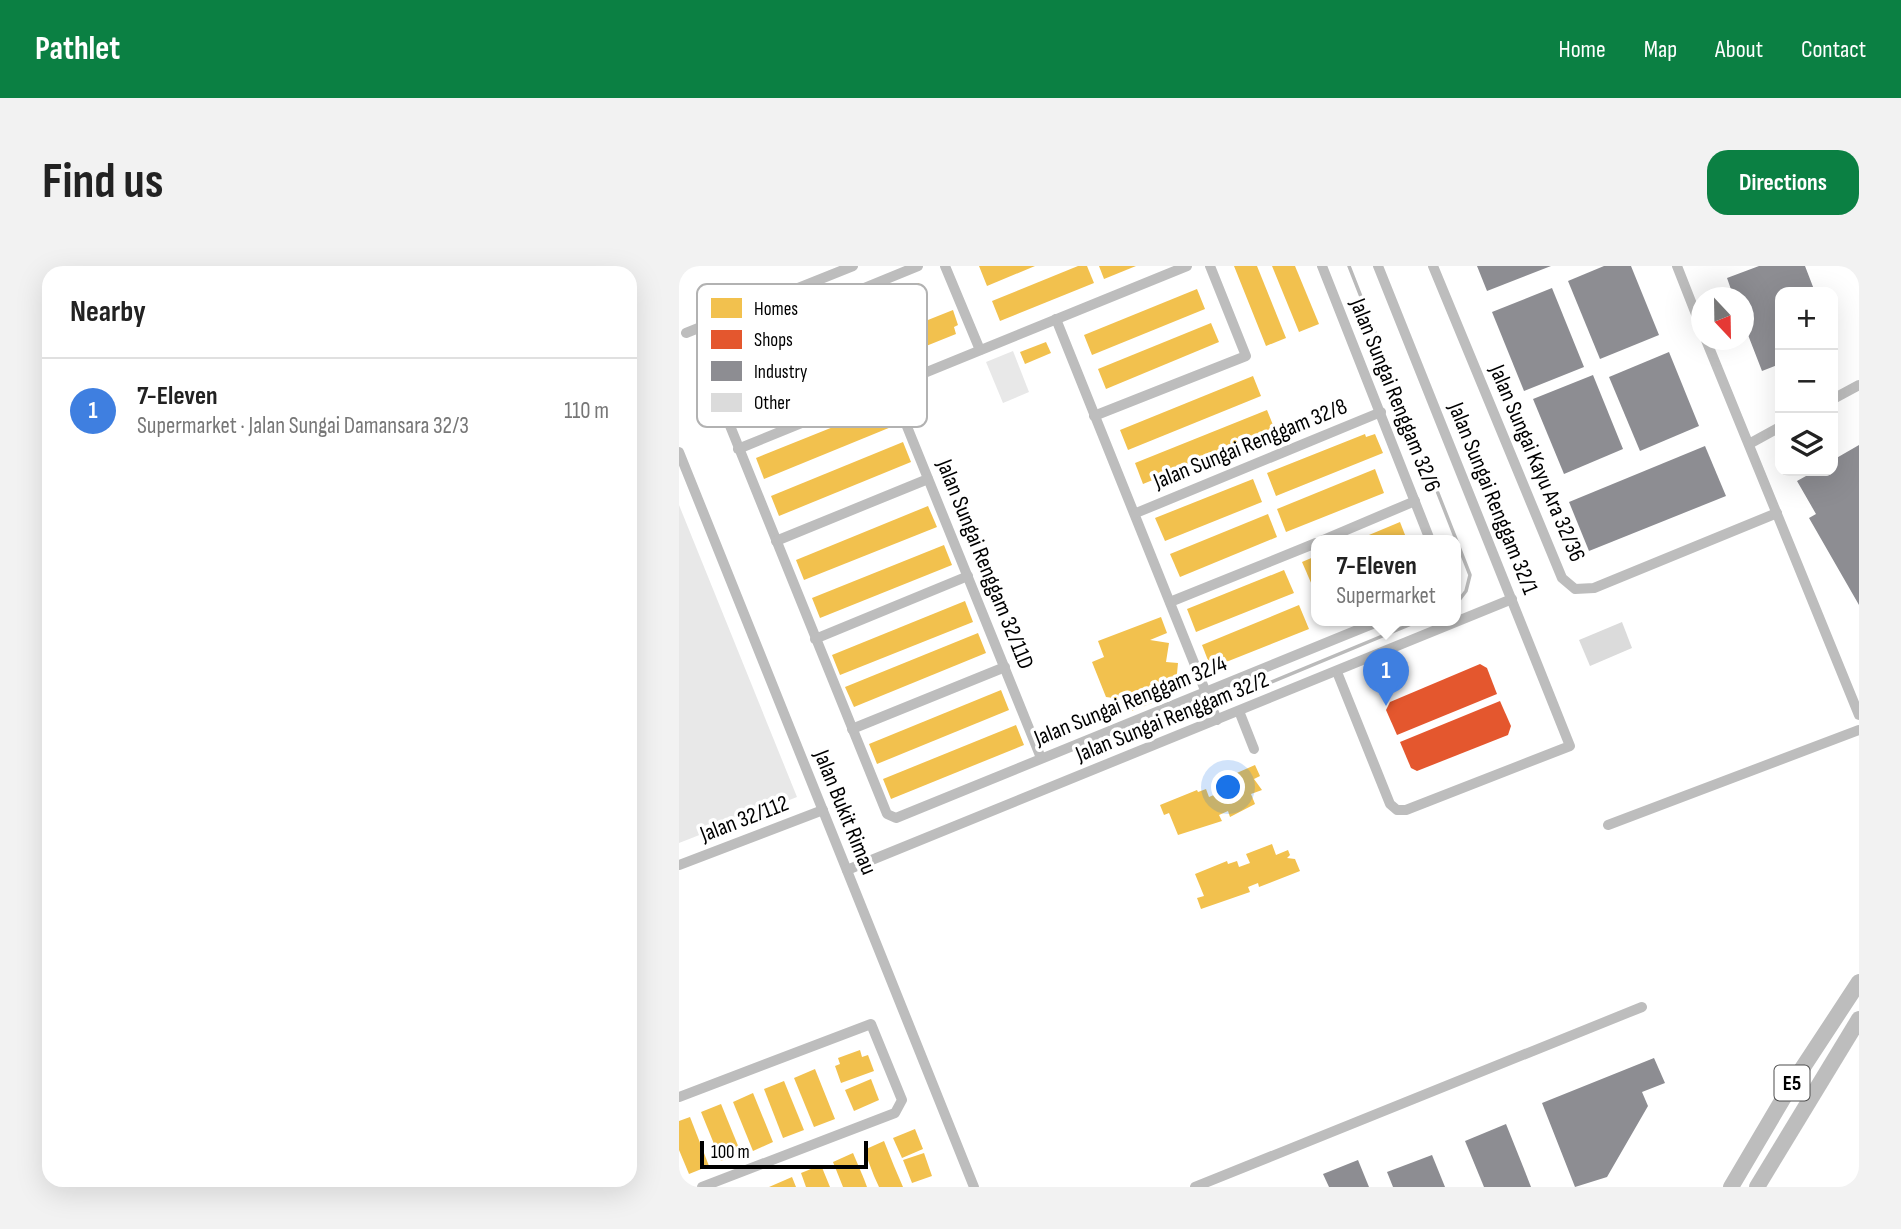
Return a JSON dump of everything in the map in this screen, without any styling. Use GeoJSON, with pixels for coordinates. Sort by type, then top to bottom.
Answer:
{"type":"FeatureCollection","features":[{"type":"Feature","properties":{"kind":"highway","name":"E5"},"geometry":{"type":"LineString","coordinates":[[1731,1187],[1790,1087],[1859,982]]}},
{"type":"Feature","properties":{"kind":"highway","name":"E5"},"geometry":{"type":"LineString","coordinates":[[1757,1187],[1859,1019]]}},
{"type":"Feature","properties":{"kind":"street"},"geometry":{"type":"LineString","coordinates":[[808,284],[853,266]]}},
{"type":"Feature","properties":{"kind":"street"},"geometry":{"type":"LineString","coordinates":[[874,284],[918,266]]}},
{"type":"Feature","properties":{"kind":"street"},"geometry":{"type":"LineString","coordinates":[[945,266],[980,350]]}},
{"type":"Feature","properties":{"kind":"street"},"geometry":{"type":"LineString","coordinates":[[927,372],[1187,266]]}},
{"type":"Feature","properties":{"kind":"street"},"geometry":{"type":"LineString","coordinates":[[1094,416],[1246,356],[1210,266]]}},
{"type":"Feature","properties":{"kind":"street","name":"Jalan Sungai Renggam 32/6"},"geometry":{"type":"LineString","coordinates":[[1322,266],[1428,535]]}},
{"type":"Feature","properties":{"kind":"street","name":"Jalan Sungai Renggam 32/1"},"geometry":{"type":"LineString","coordinates":[[1337,672],[1390,804],[1397,810],[1406,810],[1570,746],[1378,266]]}},
{"type":"Feature","properties":{"kind":"street","name":"Jalan Sungai Kayu Ara 32/36"},"geometry":{"type":"LineString","coordinates":[[1433,266],[1562,578],[1575,589],[1594,588],[1777,513]]}},
{"type":"Feature","properties":{"kind":"street"},"geometry":{"type":"LineString","coordinates":[[1677,266],[1691,300]]}},
{"type":"Feature","properties":{"kind":"street"},"geometry":{"type":"LineString","coordinates":[[1056,319],[1217,720]]}},
{"type":"Feature","properties":{"kind":"street"},"geometry":{"type":"LineString","coordinates":[[686,333],[697,329]]}},
{"type":"Feature","properties":{"kind":"street"},"geometry":{"type":"LineString","coordinates":[[1710,350],[1859,715]]}},
{"type":"Feature","properties":{"kind":"street"},"geometry":{"type":"LineString","coordinates":[[1838,396],[1859,384]]}},
{"type":"Feature","properties":{"kind":"street","name":"Jalan Sungai Renggam 32/8"},"geometry":{"type":"LineString","coordinates":[[1136,513],[1381,412]]}},
{"type":"Feature","properties":{"kind":"street"},"geometry":{"type":"LineString","coordinates":[[731,427],[852,729],[1005,667]]}},
{"type":"Feature","properties":{"kind":"street"},"geometry":{"type":"LineString","coordinates":[[739,449],[793,427]]}},
{"type":"Feature","properties":{"kind":"street","name":"Jalan Sungai Renggam 32/11D"},"geometry":{"type":"LineString","coordinates":[[907,427],[1041,758]]}},
{"type":"Feature","properties":{"kind":"street"},"geometry":{"type":"LineString","coordinates":[[1749,444],[1775,430]]}},
{"type":"Feature","properties":{"kind":"street","name":"Jalan Bukit Rimau"},"geometry":{"type":"LineString","coordinates":[[679,452],[974,1187]]}},
{"type":"Feature","properties":{"kind":"street"},"geometry":{"type":"LineString","coordinates":[[776,541],[928,479]]}},
{"type":"Feature","properties":{"kind":"street"},"geometry":{"type":"LineString","coordinates":[[1335,535],[1415,501]]}},
{"type":"Feature","properties":{"kind":"street"},"geometry":{"type":"LineString","coordinates":[[1170,602],[1311,544]]}},
{"type":"Feature","properties":{"kind":"street"},"geometry":{"type":"LineString","coordinates":[[815,639],[968,576]]}},
{"type":"Feature","properties":{"kind":"street","name":"Jalan Sungai Renggam 32/2"},"geometry":{"type":"LineString","coordinates":[[1461,620],[1512,599]]}},
{"type":"Feature","properties":{"kind":"street","name":"Jalan Sungai Renggam 32/4"},"geometry":{"type":"LineString","coordinates":[[852,729],[887,814],[893,818],[1367,626]]}},
{"type":"Feature","properties":{"kind":"street","name":"Jalan Sungai Renggam 32/2"},"geometry":{"type":"LineString","coordinates":[[847,870],[1447,626]]}},
{"type":"Feature","properties":{"kind":"street"},"geometry":{"type":"LineString","coordinates":[[1239,711],[1254,749]]}},
{"type":"Feature","properties":{"kind":"street"},"geometry":{"type":"LineString","coordinates":[[1608,825],[1859,730]]}},
{"type":"Feature","properties":{"kind":"street","name":"Jalan 32/112"},"geometry":{"type":"LineString","coordinates":[[679,865],[823,810]]}},
{"type":"Feature","properties":{"kind":"street"},"geometry":{"type":"LineString","coordinates":[[1195,1187],[1642,1007]]}},
{"type":"Feature","properties":{"kind":"street"},"geometry":{"type":"LineString","coordinates":[[679,1097],[870,1024],[902,1100],[895,1113],[702,1187]]}},
{"type":"Feature","properties":{"kind":"shaded area"},"geometry":{"type":"Polygon","coordinates":[[[1013,351],[1029,392],[1003,403],[986,362],[1013,351]]]}},
{"type":"Feature","properties":{"kind":"shaded area"},"geometry":{"type":"Polygon","coordinates":[[[679,505],[797,797],[679,843],[679,505]]]}},
{"type":"Feature","properties":{"kind":"building: Homes"},"geometry":{"type":"Polygon","coordinates":[[[979,266],[1035,266],[987,286],[979,266]]]}},
{"type":"Feature","properties":{"kind":"building: Homes"},"geometry":{"type":"Polygon","coordinates":[[[1078,266],[1087,266],[1094,283],[1000,321],[992,301],[1078,266]]]}},
{"type":"Feature","properties":{"kind":"building: Homes"},"geometry":{"type":"Polygon","coordinates":[[[1099,266],[1136,266],[1104,279],[1099,266]]]}},
{"type":"Feature","properties":{"kind":"building: Homes"},"geometry":{"type":"Polygon","coordinates":[[[1234,266],[1257,266],[1286,338],[1266,346],[1234,266]]]}},
{"type":"Feature","properties":{"kind":"building: Homes"},"geometry":{"type":"Polygon","coordinates":[[[1272,266],[1295,266],[1319,324],[1299,332],[1272,266]]]}},
{"type":"Feature","properties":{"kind":"building: Homes"},"geometry":{"type":"Polygon","coordinates":[[[1197,289],[1205,309],[1092,355],[1084,335],[1197,289]]]}},
{"type":"Feature","properties":{"kind":"building: Homes"},"geometry":{"type":"Polygon","coordinates":[[[953,310],[958,325],[954,327],[956,334],[927,346],[927,320],[953,310]]]}},
{"type":"Feature","properties":{"kind":"building: Homes"},"geometry":{"type":"Polygon","coordinates":[[[1211,323],[1219,342],[1106,389],[1098,369],[1211,323]]]}},
{"type":"Feature","properties":{"kind":"building: Homes"},"geometry":{"type":"Polygon","coordinates":[[[1046,342],[1051,353],[1025,364],[1020,352],[1046,342]]]}},
{"type":"Feature","properties":{"kind":"building: Homes"},"geometry":{"type":"Polygon","coordinates":[[[1253,376],[1261,396],[1128,450],[1120,430],[1253,376]]]}},
{"type":"Feature","properties":{"kind":"building: Homes"},"geometry":{"type":"Polygon","coordinates":[[[1267,410],[1275,430],[1143,484],[1135,463],[1267,410]]]}},
{"type":"Feature","properties":{"kind":"building: Homes"},"geometry":{"type":"Polygon","coordinates":[[[833,427],[891,427],[764,479],[756,458],[833,427]]]}},
{"type":"Feature","properties":{"kind":"building: Homes"},"geometry":{"type":"Polygon","coordinates":[[[1365,434],[1366,437],[1375,434],[1383,453],[1276,496],[1267,473],[1365,434]]]}},
{"type":"Feature","properties":{"kind":"building: Homes"},"geometry":{"type":"Polygon","coordinates":[[[903,442],[911,462],[779,516],[771,496],[903,442]]]}},
{"type":"Feature","properties":{"kind":"building: Homes"},"geometry":{"type":"Polygon","coordinates":[[[1375,469],[1384,493],[1286,532],[1277,509],[1375,469]]]}},
{"type":"Feature","properties":{"kind":"building: Homes"},"geometry":{"type":"Polygon","coordinates":[[[1253,479],[1262,502],[1165,541],[1155,518],[1253,479]]]}},
{"type":"Feature","properties":{"kind":"building: Homes"},"geometry":{"type":"Polygon","coordinates":[[[928,506],[937,527],[804,580],[796,560],[928,506]]]}},
{"type":"Feature","properties":{"kind":"building: Homes"},"geometry":{"type":"Polygon","coordinates":[[[1268,514],[1277,537],[1180,577],[1170,554],[1268,514]]]}},
{"type":"Feature","properties":{"kind":"building: Homes"},"geometry":{"type":"Polygon","coordinates":[[[1400,522],[1405,535],[1369,535],[1400,522]]]}},
{"type":"Feature","properties":{"kind":"building: Homes"},"geometry":{"type":"Polygon","coordinates":[[[944,545],[952,565],[820,618],[812,598],[944,545]]]}},
{"type":"Feature","properties":{"kind":"building: Homes"},"geometry":{"type":"Polygon","coordinates":[[[1311,558],[1311,583],[1302,562],[1311,558]]]}},
{"type":"Feature","properties":{"kind":"building: Homes"},"geometry":{"type":"Polygon","coordinates":[[[1284,570],[1294,593],[1196,632],[1187,609],[1284,570]]]}},
{"type":"Feature","properties":{"kind":"building: Homes"},"geometry":{"type":"Polygon","coordinates":[[[965,601],[973,622],[840,675],[832,655],[965,601]]]}},
{"type":"Feature","properties":{"kind":"building: Homes"},"geometry":{"type":"Polygon","coordinates":[[[1299,605],[1309,629],[1211,668],[1202,645],[1299,605]]]}},
{"type":"Feature","properties":{"kind":"building: Homes"},"geometry":{"type":"Polygon","coordinates":[[[1161,617],[1167,633],[1150,640],[1169,643],[1166,662],[1178,663],[1175,694],[1132,711],[1128,700],[1106,697],[1092,662],[1104,657],[1098,641],[1161,617]]]}},
{"type":"Feature","properties":{"kind":"building: Homes"},"geometry":{"type":"Polygon","coordinates":[[[978,633],[986,653],[854,707],[845,687],[978,633]]]}},
{"type":"Feature","properties":{"kind":"building: Homes"},"geometry":{"type":"Polygon","coordinates":[[[1001,690],[1009,710],[877,764],[869,744],[1001,690]]]}},
{"type":"Feature","properties":{"kind":"building: Homes"},"geometry":{"type":"Polygon","coordinates":[[[1016,725],[1024,745],[891,799],[883,779],[1016,725]]]}},
{"type":"Feature","properties":{"kind":"building: Homes"},"geometry":{"type":"Polygon","coordinates":[[[1255,765],[1260,776],[1254,779],[1262,790],[1251,794],[1255,804],[1230,817],[1228,811],[1219,815],[1222,821],[1178,835],[1169,813],[1164,815],[1160,805],[1197,790],[1206,789],[1209,797],[1221,792],[1217,784],[1224,782],[1223,779],[1255,765]]]}},
{"type":"Feature","properties":{"kind":"building: Homes"},"geometry":{"type":"Polygon","coordinates":[[[1272,844],[1276,855],[1288,850],[1290,855],[1287,858],[1295,859],[1300,871],[1259,887],[1258,883],[1248,887],[1250,892],[1201,909],[1197,898],[1204,896],[1195,874],[1227,861],[1228,864],[1237,861],[1239,867],[1250,863],[1246,854],[1272,844]]]}},
{"type":"Feature","properties":{"kind":"building: Homes"},"geometry":{"type":"Polygon","coordinates":[[[860,1050],[862,1057],[868,1055],[874,1071],[841,1083],[835,1066],[840,1064],[838,1058],[860,1050]]]}},
{"type":"Feature","properties":{"kind":"building: Homes"},"geometry":{"type":"Polygon","coordinates":[[[815,1069],[835,1119],[814,1127],[794,1078],[815,1069]]]}},
{"type":"Feature","properties":{"kind":"building: Homes"},"geometry":{"type":"Polygon","coordinates":[[[871,1079],[879,1100],[854,1111],[845,1090],[871,1079]]]}},
{"type":"Feature","properties":{"kind":"building: Homes"},"geometry":{"type":"Polygon","coordinates":[[[784,1081],[804,1130],[783,1138],[764,1089],[784,1081]]]}},
{"type":"Feature","properties":{"kind":"building: Homes"},"geometry":{"type":"Polygon","coordinates":[[[753,1093],[773,1142],[753,1151],[733,1102],[753,1093]]]}},
{"type":"Feature","properties":{"kind":"building: Homes"},"geometry":{"type":"Polygon","coordinates":[[[721,1104],[741,1153],[721,1161],[701,1112],[721,1104]]]}},
{"type":"Feature","properties":{"kind":"building: Homes"},"geometry":{"type":"Polygon","coordinates":[[[690,1117],[709,1166],[689,1174],[679,1150],[679,1121],[690,1117]]]}},
{"type":"Feature","properties":{"kind":"building: Homes"},"geometry":{"type":"Polygon","coordinates":[[[915,1129],[923,1149],[902,1158],[893,1138],[915,1129]]]}},
{"type":"Feature","properties":{"kind":"building: Homes"},"geometry":{"type":"Polygon","coordinates":[[[884,1141],[903,1187],[879,1187],[874,1176],[864,1150],[884,1141]]]}},
{"type":"Feature","properties":{"kind":"building: Homes"},"geometry":{"type":"Polygon","coordinates":[[[853,1153],[867,1187],[843,1187],[833,1162],[853,1153]]]}},
{"type":"Feature","properties":{"kind":"building: Homes"},"geometry":{"type":"Polygon","coordinates":[[[924,1153],[932,1176],[912,1183],[903,1160],[924,1153]]]}},
{"type":"Feature","properties":{"kind":"building: Homes"},"geometry":{"type":"Polygon","coordinates":[[[821,1165],[830,1187],[806,1187],[801,1173],[821,1165]]]}},
{"type":"Feature","properties":{"kind":"building: Homes"},"geometry":{"type":"Polygon","coordinates":[[[792,1177],[796,1187],[769,1187],[792,1177]]]}},
{"type":"Feature","properties":{"kind":"building: Shops"},"geometry":{"type":"Polygon","coordinates":[[[1480,664],[1487,668],[1497,694],[1397,735],[1386,710],[1390,702],[1480,664]]]}},
{"type":"Feature","properties":{"kind":"building: Shops"},"geometry":{"type":"Polygon","coordinates":[[[1500,701],[1511,726],[1508,735],[1417,771],[1411,768],[1400,742],[1500,701]]]}},
{"type":"Feature","properties":{"kind":"building: Industry"},"geometry":{"type":"Polygon","coordinates":[[[1477,266],[1551,266],[1487,291],[1477,266]]]}},
{"type":"Feature","properties":{"kind":"building: Industry"},"geometry":{"type":"Polygon","coordinates":[[[1604,266],[1631,266],[1659,335],[1600,359],[1568,281],[1604,266]]]}},
{"type":"Feature","properties":{"kind":"building: Industry"},"geometry":{"type":"Polygon","coordinates":[[[1759,266],[1805,266],[1813,287],[1775,287],[1775,366],[1762,371],[1754,350],[1754,287],[1730,287],[1727,278],[1759,266]]]}},
{"type":"Feature","properties":{"kind":"building: Industry"},"geometry":{"type":"Polygon","coordinates":[[[1552,288],[1584,367],[1524,391],[1492,312],[1552,288]]]}},
{"type":"Feature","properties":{"kind":"building: Industry"},"geometry":{"type":"Polygon","coordinates":[[[1669,352],[1699,426],[1640,451],[1609,377],[1669,352]]]}},
{"type":"Feature","properties":{"kind":"building: Industry"},"geometry":{"type":"Polygon","coordinates":[[[1593,375],[1623,449],[1564,474],[1533,399],[1593,375]]]}},
{"type":"Feature","properties":{"kind":"building: Industry"},"geometry":{"type":"Polygon","coordinates":[[[1859,445],[1859,605],[1809,518],[1816,514],[1797,481],[1806,476],[1838,476],[1838,457],[1859,445]]]}},
{"type":"Feature","properties":{"kind":"building: Industry"},"geometry":{"type":"Polygon","coordinates":[[[1705,446],[1726,496],[1589,551],[1569,502],[1705,446]]]}},
{"type":"Feature","properties":{"kind":"building: Industry"},"geometry":{"type":"Polygon","coordinates":[[[1654,1058],[1665,1083],[1642,1092],[1648,1106],[1607,1177],[1575,1187],[1542,1103],[1654,1058]]]}},
{"type":"Feature","properties":{"kind":"building: Industry"},"geometry":{"type":"Polygon","coordinates":[[[1506,1124],[1531,1187],[1484,1187],[1465,1141],[1506,1124]]]}},
{"type":"Feature","properties":{"kind":"building: Industry"},"geometry":{"type":"Polygon","coordinates":[[[1432,1155],[1445,1187],[1393,1187],[1387,1172],[1432,1155]]]}},
{"type":"Feature","properties":{"kind":"building: Industry"},"geometry":{"type":"Polygon","coordinates":[[[1358,1160],[1369,1187],[1329,1187],[1323,1174],[1358,1160]]]}},
{"type":"Feature","properties":{"kind":"building: Other"},"geometry":{"type":"Polygon","coordinates":[[[1622,622],[1632,648],[1590,666],[1579,640],[1622,622]]]}},
{"type":"Feature","properties":{"kind":"waterway"},"geometry":{"type":"LineString","coordinates":[[1349,266],[1454,535]]}},
{"type":"Feature","properties":{"kind":"waterway"},"geometry":{"type":"LineString","coordinates":[[1461,552],[1470,575],[1466,591],[1461,598]]}},
{"type":"Feature","properties":{"kind":"waterway"},"geometry":{"type":"LineString","coordinates":[[1226,701],[1407,626]]}},
{"type":"Feature","properties":{"kind":"place","name":"7-Eleven"},"geometry":{"type":"Point","coordinates":[1386,706]}}]}
